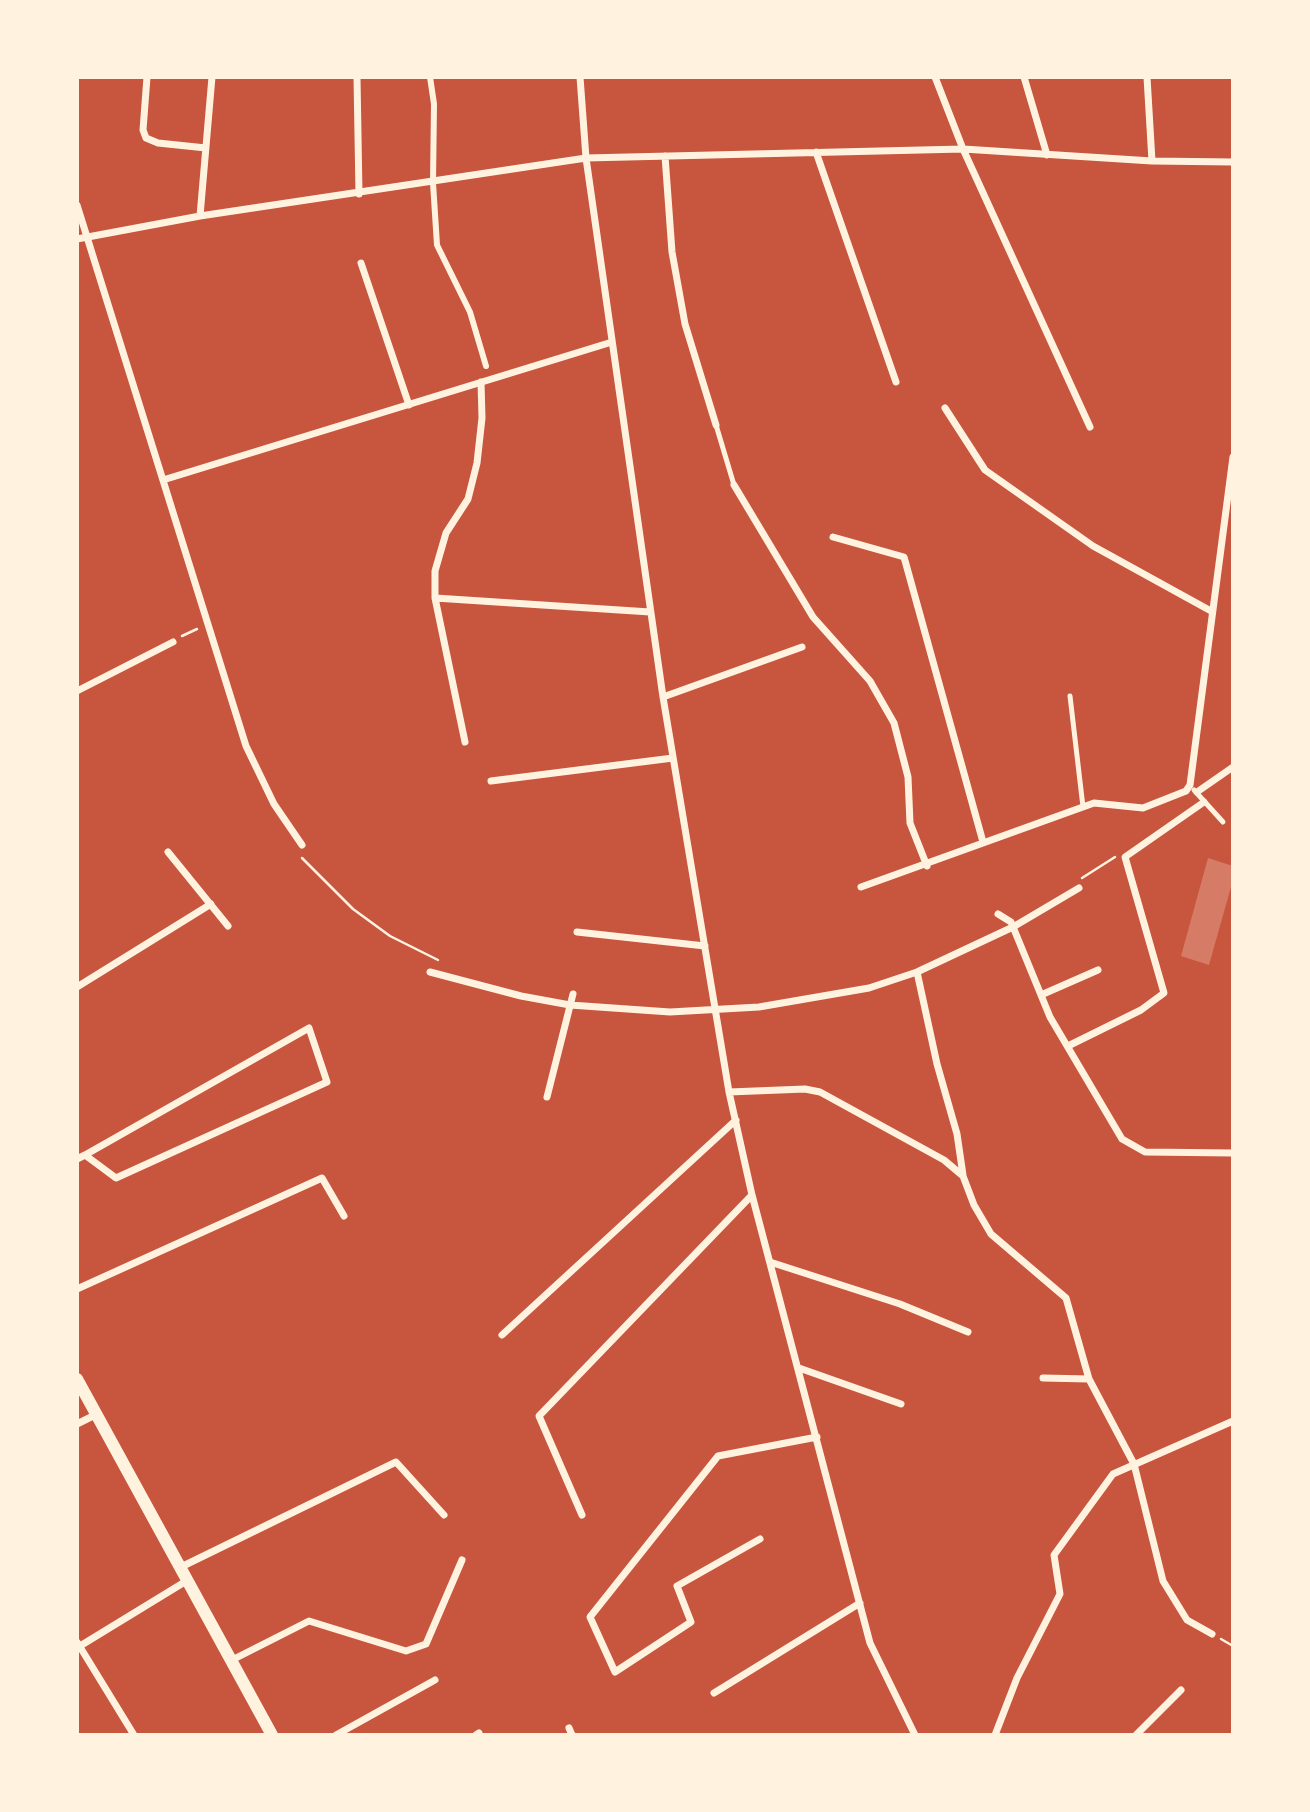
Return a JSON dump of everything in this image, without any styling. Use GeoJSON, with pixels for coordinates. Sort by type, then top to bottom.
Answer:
{"type":"FeatureCollection","features":[{"type":"Feature","properties":{"kind":"street"},"geometry":{"type":"LineString","coordinates":[[147,77],[143,130],[146,138],[158,143],[206,148]]}},
{"type":"Feature","properties":{"kind":"street"},"geometry":{"type":"LineString","coordinates":[[200,216],[212,77]]}},
{"type":"Feature","properties":{"kind":"street"},"geometry":{"type":"LineString","coordinates":[[357,77],[359,194]]}},
{"type":"Feature","properties":{"kind":"street"},"geometry":{"type":"LineString","coordinates":[[430,77],[437,245],[470,312],[486,366]]}},
{"type":"Feature","properties":{"kind":"street"},"geometry":{"type":"LineString","coordinates":[[580,77],[586,158],[650,612],[705,946],[712,1007],[729,1092],[752,1195],[870,1643],[915,1735]]}},
{"type":"Feature","properties":{"kind":"street"},"geometry":{"type":"LineString","coordinates":[[935,77],[963,149],[1090,427]]}},
{"type":"Feature","properties":{"kind":"street"},"geometry":{"type":"LineString","coordinates":[[1024,77],[1047,155]]}},
{"type":"Feature","properties":{"kind":"street"},"geometry":{"type":"LineString","coordinates":[[1147,77],[1152,161]]}},
{"type":"Feature","properties":{"kind":"street"},"geometry":{"type":"LineString","coordinates":[[77,239],[200,216],[586,158],[963,149],[1152,161],[1233,162]]}},
{"type":"Feature","properties":{"kind":"street"},"geometry":{"type":"LineString","coordinates":[[816,152],[896,382]]}},
{"type":"Feature","properties":{"kind":"street"},"geometry":{"type":"LineString","coordinates":[[665,156],[673,252],[685,324],[716,425]]}},
{"type":"Feature","properties":{"kind":"street"},"geometry":{"type":"LineString","coordinates":[[77,205],[246,746],[299,848]]}},
{"type":"Feature","properties":{"kind":"street"},"geometry":{"type":"LineString","coordinates":[[361,263],[409,405]]}},
{"type":"Feature","properties":{"kind":"street"},"geometry":{"type":"LineString","coordinates":[[163,480],[612,342]]}},
{"type":"Feature","properties":{"kind":"street"},"geometry":{"type":"LineString","coordinates":[[465,742],[435,598],[435,571],[446,533],[468,499],[477,463],[482,418],[481,382]]}},
{"type":"Feature","properties":{"kind":"street"},"geometry":{"type":"LineString","coordinates":[[945,408],[985,470],[1093,546],[1211,611]]}},
{"type":"Feature","properties":{"kind":"street"},"geometry":{"type":"LineString","coordinates":[[861,887],[927,866],[983,842],[1083,807],[1101,802],[1151,807],[1186,791],[1189,785],[1233,457]]}},
{"type":"Feature","properties":{"kind":"street"},"geometry":{"type":"LineString","coordinates":[[734,485],[813,617],[870,681],[894,723],[908,777],[910,823],[927,866]]}},
{"type":"Feature","properties":{"kind":"street"},"geometry":{"type":"LineString","coordinates":[[833,537],[904,557],[983,842]]}},
{"type":"Feature","properties":{"kind":"street"},"geometry":{"type":"LineString","coordinates":[[435,598],[650,612]]}},
{"type":"Feature","properties":{"kind":"street"},"geometry":{"type":"LineString","coordinates":[[77,691],[173,642]]}},
{"type":"Feature","properties":{"kind":"street"},"geometry":{"type":"LineString","coordinates":[[663,697],[802,648]]}},
{"type":"Feature","properties":{"kind":"street"},"geometry":{"type":"LineString","coordinates":[[491,781],[673,758]]}},
{"type":"Feature","properties":{"kind":"street"},"geometry":{"type":"LineString","coordinates":[[1197,792],[1233,767]]}},
{"type":"Feature","properties":{"kind":"street"},"geometry":{"type":"LineString","coordinates":[[1068,1046],[1140,1010],[1164,993],[1125,857],[1203,802]]}},
{"type":"Feature","properties":{"kind":"street"},"geometry":{"type":"LineString","coordinates":[[168,852],[228,926]]}},
{"type":"Feature","properties":{"kind":"street"},"geometry":{"type":"LineString","coordinates":[[430,972],[521,996],[570,1004],[670,1012],[712,1007],[759,1007],[869,988],[917,972],[1013,927],[1079,888]]}},
{"type":"Feature","properties":{"kind":"street"},"geometry":{"type":"LineString","coordinates":[[77,987],[211,904]]}},
{"type":"Feature","properties":{"kind":"street"},"geometry":{"type":"LineString","coordinates":[[998,914],[1011,922],[1050,1017],[1122,1139],[1145,1152],[1233,1153]]}},
{"type":"Feature","properties":{"kind":"street"},"geometry":{"type":"LineString","coordinates":[[577,932],[705,946]]}},
{"type":"Feature","properties":{"kind":"street"},"geometry":{"type":"LineString","coordinates":[[1041,995],[1098,970]]}},
{"type":"Feature","properties":{"kind":"street"},"geometry":{"type":"LineString","coordinates":[[917,972],[937,1064],[957,1134],[963,1176],[974,1205],[991,1234],[1066,1298],[1089,1379],[1134,1464],[1163,1581],[1187,1620],[1212,1634]]}},
{"type":"Feature","properties":{"kind":"street"},"geometry":{"type":"LineString","coordinates":[[547,1097],[573,993]]}},
{"type":"Feature","properties":{"kind":"street"},"geometry":{"type":"LineString","coordinates":[[309,1028],[327,1082],[117,1178],[81,1157],[238,1068],[309,1028]]}},
{"type":"Feature","properties":{"kind":"street"},"geometry":{"type":"LineString","coordinates":[[729,1092],[805,1089],[820,1092],[944,1160],[963,1176]]}},
{"type":"Feature","properties":{"kind":"street"},"geometry":{"type":"LineString","coordinates":[[502,1335],[736,1120]]}},
{"type":"Feature","properties":{"kind":"street"},"geometry":{"type":"LineString","coordinates":[[77,1289],[322,1178],[344,1216]]}},
{"type":"Feature","properties":{"kind":"street"},"geometry":{"type":"LineString","coordinates":[[582,1515],[539,1416],[752,1195]]}},
{"type":"Feature","properties":{"kind":"street"},"geometry":{"type":"LineString","coordinates":[[770,1262],[900,1304],[968,1332]]}},
{"type":"Feature","properties":{"kind":"street"},"geometry":{"type":"LineString","coordinates":[[799,1368],[901,1404]]}},
{"type":"Feature","properties":{"kind":"street"},"geometry":{"type":"LineString","coordinates":[[1043,1378],[1089,1379]]}},
{"type":"Feature","properties":{"kind":"street"},"geometry":{"type":"LineString","coordinates":[[77,1379],[272,1735]]}},
{"type":"Feature","properties":{"kind":"street"},"geometry":{"type":"LineString","coordinates":[[77,1424],[97,1414]]}},
{"type":"Feature","properties":{"kind":"street"},"geometry":{"type":"LineString","coordinates":[[995,1735],[1017,1678],[1060,1594],[1054,1555],[1113,1474],[1233,1421]]}},
{"type":"Feature","properties":{"kind":"street"},"geometry":{"type":"LineString","coordinates":[[760,1539],[677,1586],[691,1622],[615,1672],[590,1617],[718,1456],[817,1437]]}},
{"type":"Feature","properties":{"kind":"street"},"geometry":{"type":"LineString","coordinates":[[181,1567],[396,1462],[444,1514]]}},
{"type":"Feature","properties":{"kind":"street"},"geometry":{"type":"LineString","coordinates":[[232,1660],[310,1621],[406,1651],[426,1644],[461,1560]]}},
{"type":"Feature","properties":{"kind":"street"},"geometry":{"type":"LineString","coordinates":[[134,1735],[78,1644],[188,1580]]}},
{"type":"Feature","properties":{"kind":"street"},"geometry":{"type":"LineString","coordinates":[[714,1693],[860,1603]]}},
{"type":"Feature","properties":{"kind":"street"},"geometry":{"type":"LineString","coordinates":[[336,1735],[435,1680]]}},
{"type":"Feature","properties":{"kind":"street"},"geometry":{"type":"LineString","coordinates":[[1136,1735],[1181,1690]]}},
{"type":"Feature","properties":{"kind":"lane"},"geometry":{"type":"LineString","coordinates":[[716,425],[734,485]]}},
{"type":"Feature","properties":{"kind":"lane"},"geometry":{"type":"LineString","coordinates":[[1070,696],[1083,807]]}},
{"type":"Feature","properties":{"kind":"lane"},"geometry":{"type":"LineString","coordinates":[[1189,785],[1223,822]]}},
{"type":"Feature","properties":{"kind":"path"},"geometry":{"type":"LineString","coordinates":[[173,642],[197,629]]}},
{"type":"Feature","properties":{"kind":"path"},"geometry":{"type":"LineString","coordinates":[[299,848],[353,909],[390,936],[439,961]]}},
{"type":"Feature","properties":{"kind":"path"},"geometry":{"type":"LineString","coordinates":[[1081,879],[1122,852]]}},
{"type":"Feature","properties":{"kind":"building"},"geometry":{"type":"Polygon","coordinates":[[[1208,858],[1233,866],[1233,880],[1209,965],[1181,956],[1208,858]]]}}]}
